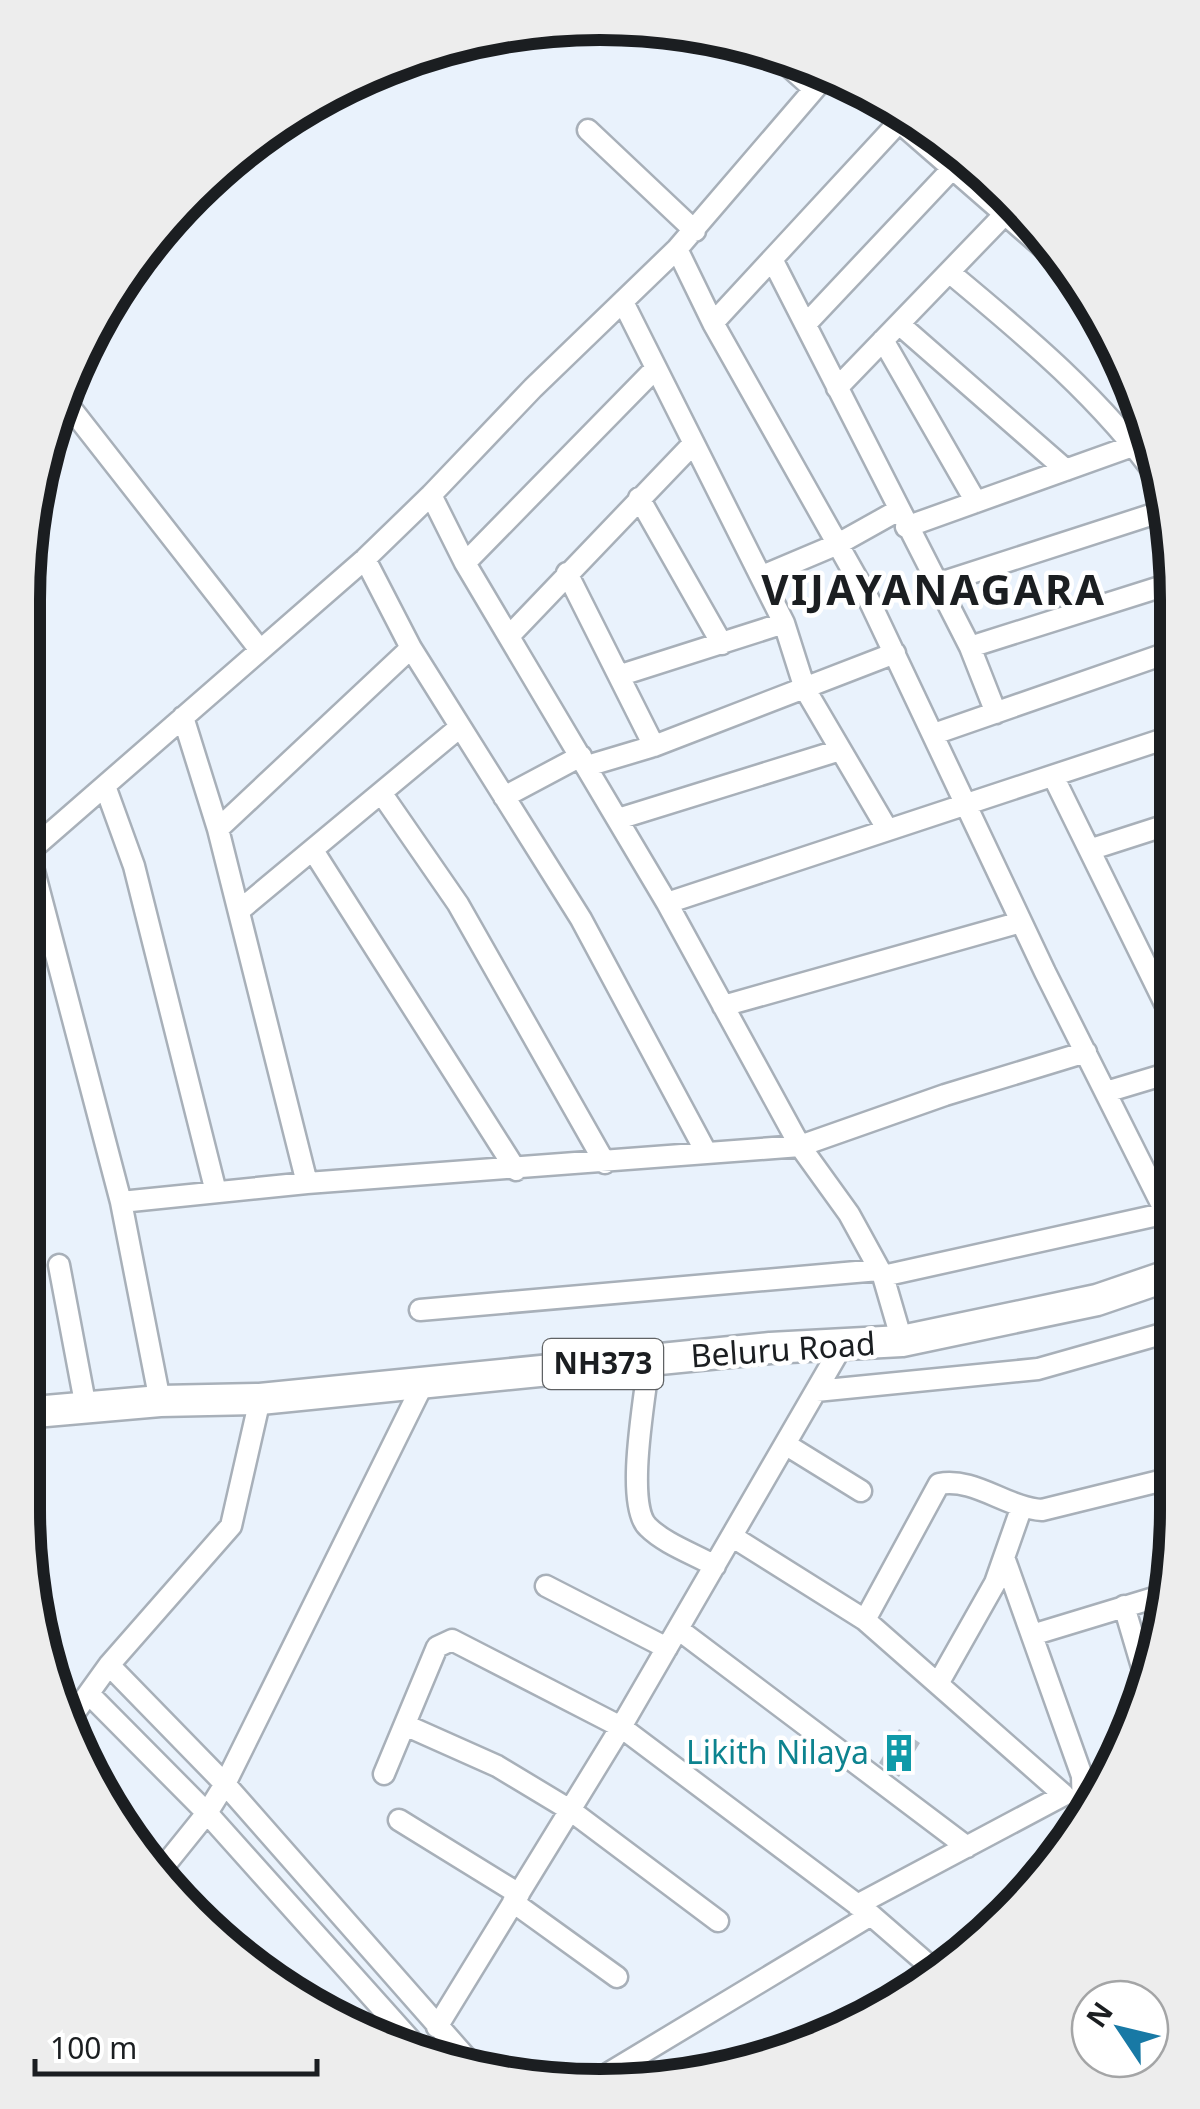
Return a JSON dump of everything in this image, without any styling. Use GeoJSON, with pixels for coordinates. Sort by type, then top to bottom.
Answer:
{"type":"FeatureCollection","features":[{"type":"Feature","properties":{"kind":"highway","name":"Beluru Road"},"geometry":{"type":"LineString","coordinates":[[40,1412],[160,1402],[260,1399],[650,1360],[902,1341],[1098,1300],[1160,1278]]}},
{"type":"Feature","properties":{"kind":"street"},"geometry":{"type":"LineString","coordinates":[[40,842],[364,559],[431,495],[677,250],[818,85]]}},
{"type":"Feature","properties":{"kind":"street"},"geometry":{"type":"LineString","coordinates":[[713,323],[896,125]]}},
{"type":"Feature","properties":{"kind":"street"},"geometry":{"type":"LineString","coordinates":[[588,130],[695,230]]}},
{"type":"Feature","properties":{"kind":"street"},"geometry":{"type":"LineString","coordinates":[[806,324],[957,170]]}},
{"type":"Feature","properties":{"kind":"street"},"geometry":{"type":"LineString","coordinates":[[974,183],[1009,218]]}},
{"type":"Feature","properties":{"kind":"street"},"geometry":{"type":"LineString","coordinates":[[837,388],[1004,215]]}},
{"type":"Feature","properties":{"kind":"street"},"geometry":{"type":"LineString","coordinates":[[677,250],[713,323],[895,653],[1021,922],[1160,1195]]}},
{"type":"Feature","properties":{"kind":"street"},"geometry":{"type":"LineString","coordinates":[[773,261],[970,647],[996,713]]}},
{"type":"Feature","properties":{"kind":"street"},"geometry":{"type":"LineString","coordinates":[[949,272],[1135,434]]}},
{"type":"Feature","properties":{"kind":"street"},"geometry":{"type":"LineString","coordinates":[[623,302],[762,576],[784,623],[805,689],[886,827]]}},
{"type":"Feature","properties":{"kind":"street"},"geometry":{"type":"LineString","coordinates":[[898,324],[1066,470]]}},
{"type":"Feature","properties":{"kind":"street"},"geometry":{"type":"LineString","coordinates":[[883,340],[976,502]]}},
{"type":"Feature","properties":{"kind":"street"},"geometry":{"type":"LineString","coordinates":[[465,563],[655,369]]}},
{"type":"Feature","properties":{"kind":"street"},"geometry":{"type":"LineString","coordinates":[[74,411],[260,650]]}},
{"type":"Feature","properties":{"kind":"street"},"geometry":{"type":"LineString","coordinates":[[511,634],[692,444]]}},
{"type":"Feature","properties":{"kind":"street"},"geometry":{"type":"LineString","coordinates":[[762,576],[902,519],[976,502],[1138,444]]}},
{"type":"Feature","properties":{"kind":"street"},"geometry":{"type":"LineString","coordinates":[[431,495],[465,563],[511,634],[667,903],[800,1146],[848,1214],[881,1273],[902,1341]]}},
{"type":"Feature","properties":{"kind":"street"},"geometry":{"type":"LineString","coordinates":[[639,498],[722,644]]}},
{"type":"Feature","properties":{"kind":"street"},"geometry":{"type":"LineString","coordinates":[[937,584],[1153,514]]}},
{"type":"Feature","properties":{"kind":"street"},"geometry":{"type":"LineString","coordinates":[[364,559],[411,648],[581,918],[706,1152]]}},
{"type":"Feature","properties":{"kind":"street"},"geometry":{"type":"LineString","coordinates":[[566,572],[654,746]]}},
{"type":"Feature","properties":{"kind":"street"},"geometry":{"type":"LineString","coordinates":[[970,647],[1160,587]]}},
{"type":"Feature","properties":{"kind":"street"},"geometry":{"type":"LineString","coordinates":[[621,676],[784,623]]}},
{"type":"Feature","properties":{"kind":"street"},"geometry":{"type":"LineString","coordinates":[[218,829],[411,648]]}},
{"type":"Feature","properties":{"kind":"street"},"geometry":{"type":"LineString","coordinates":[[504,797],[584,761],[654,746],[895,653]]}},
{"type":"Feature","properties":{"kind":"street"},"geometry":{"type":"LineString","coordinates":[[934,734],[1160,656]]}},
{"type":"Feature","properties":{"kind":"street"},"geometry":{"type":"LineString","coordinates":[[183,716],[240,910],[307,1183]]}},
{"type":"Feature","properties":{"kind":"street"},"geometry":{"type":"LineString","coordinates":[[240,910],[460,727]]}},
{"type":"Feature","properties":{"kind":"street"},"geometry":{"type":"LineString","coordinates":[[667,903],[886,827],[1160,740]]}},
{"type":"Feature","properties":{"kind":"street"},"geometry":{"type":"LineString","coordinates":[[618,819],[838,751]]}},
{"type":"Feature","properties":{"kind":"street"},"geometry":{"type":"LineString","coordinates":[[1053,776],[1160,992]]}},
{"type":"Feature","properties":{"kind":"street"},"geometry":{"type":"LineString","coordinates":[[105,786],[134,866],[216,1192]]}},
{"type":"Feature","properties":{"kind":"street"},"geometry":{"type":"LineString","coordinates":[[382,794],[458,904],[605,1164]]}},
{"type":"Feature","properties":{"kind":"street"},"geometry":{"type":"LineString","coordinates":[[1092,849],[1160,827]]}},
{"type":"Feature","properties":{"kind":"street"},"geometry":{"type":"LineString","coordinates":[[314,852],[516,1170]]}},
{"type":"Feature","properties":{"kind":"street"},"geometry":{"type":"LineString","coordinates":[[40,905],[121,1202],[160,1402]]}},
{"type":"Feature","properties":{"kind":"street"},"geometry":{"type":"LineString","coordinates":[[723,1006],[1021,922]]}},
{"type":"Feature","properties":{"kind":"street"},"geometry":{"type":"LineString","coordinates":[[121,1202],[307,1183],[605,1164],[800,1146],[945,1095],[1086,1052]]}},
{"type":"Feature","properties":{"kind":"street"},"geometry":{"type":"LineString","coordinates":[[1106,1092],[1160,1076]]}},
{"type":"Feature","properties":{"kind":"street"},"geometry":{"type":"LineString","coordinates":[[420,1310],[881,1273],[1160,1222]]}},
{"type":"Feature","properties":{"kind":"street"},"geometry":{"type":"LineString","coordinates":[[59,1265],[86,1408]]}},
{"type":"Feature","properties":{"kind":"street"},"geometry":{"type":"LineString","coordinates":[[816,1391],[1038,1370],[1160,1335]]}},
{"type":"Feature","properties":{"kind":"street"},"geometry":{"type":"LineString","coordinates":[[437,2027],[621,1727],[843,1344]]}},
{"type":"Feature","properties":{"kind":"street"},"geometry":{"type":"LineString","coordinates":[[650,1360],[637,1468],[641,1514],[650,1529],[715,1566]]}},
{"type":"Feature","properties":{"kind":"street"},"geometry":{"type":"LineString","coordinates":[[167,1863],[208,1813],[225,1784],[424,1382]]}},
{"type":"Feature","properties":{"kind":"street"},"geometry":{"type":"LineString","coordinates":[[78,1709],[109,1666],[231,1526],[260,1399]]}},
{"type":"Feature","properties":{"kind":"street"},"geometry":{"type":"LineString","coordinates":[[786,1444],[862,1492]]}},
{"type":"Feature","properties":{"kind":"street"},"geometry":{"type":"LineString","coordinates":[[865,1620],[939,1484],[974,1488],[1021,1509],[1042,1510],[1160,1481]]}},
{"type":"Feature","properties":{"kind":"street"},"geometry":{"type":"LineString","coordinates":[[939,1682],[1005,1560],[1021,1509]]}},
{"type":"Feature","properties":{"kind":"street"},"geometry":{"type":"LineString","coordinates":[[732,1537],[865,1620],[1075,1805]]}},
{"type":"Feature","properties":{"kind":"street"},"geometry":{"type":"LineString","coordinates":[[1005,1560],[1082,1776],[1083,1792]]}},
{"type":"Feature","properties":{"kind":"street"},"geometry":{"type":"LineString","coordinates":[[546,1586],[667,1648]]}},
{"type":"Feature","properties":{"kind":"street"},"geometry":{"type":"LineString","coordinates":[[1032,1635],[1152,1598]]}},
{"type":"Feature","properties":{"kind":"street"},"geometry":{"type":"LineString","coordinates":[[1124,1606],[1140,1659]]}},
{"type":"Feature","properties":{"kind":"street"},"geometry":{"type":"LineString","coordinates":[[678,1629],[967,1847]]}},
{"type":"Feature","properties":{"kind":"street"},"geometry":{"type":"LineString","coordinates":[[384,1774],[437,1647],[446,1640],[621,1727],[864,1910],[927,1963]]}},
{"type":"Feature","properties":{"kind":"street"},"geometry":{"type":"LineString","coordinates":[[109,1666],[225,1784],[459,2051]]}},
{"type":"Feature","properties":{"kind":"street"},"geometry":{"type":"LineString","coordinates":[[89,1694],[208,1813],[404,2033]]}},
{"type":"Feature","properties":{"kind":"street"},"geometry":{"type":"LineString","coordinates":[[405,1725],[497,1766],[570,1810],[718,1921]]}},
{"type":"Feature","properties":{"kind":"street"},"geometry":{"type":"LineString","coordinates":[[615,2069],[967,1847],[1064,1795]]}},
{"type":"Feature","properties":{"kind":"street"},"geometry":{"type":"LineString","coordinates":[[399,1820],[516,1898],[617,1977]]}},
{"type":"Feature","properties":{"kind":"building","name":"Likith Nilaya"},"geometry":{"type":"Polygon","coordinates":[[[899,1729],[920,1743],[899,1777],[879,1763],[899,1729]]]}},
{"type":"Feature","properties":{"kind":"place","name":"Likith Nilaya"},"geometry":{"type":"Point","coordinates":[899,1753]}},
{"type":"Feature","properties":{"kind":"district","name":"VIJAYANAGARA"},"geometry":{"type":"Point","coordinates":[934,590]}}]}
